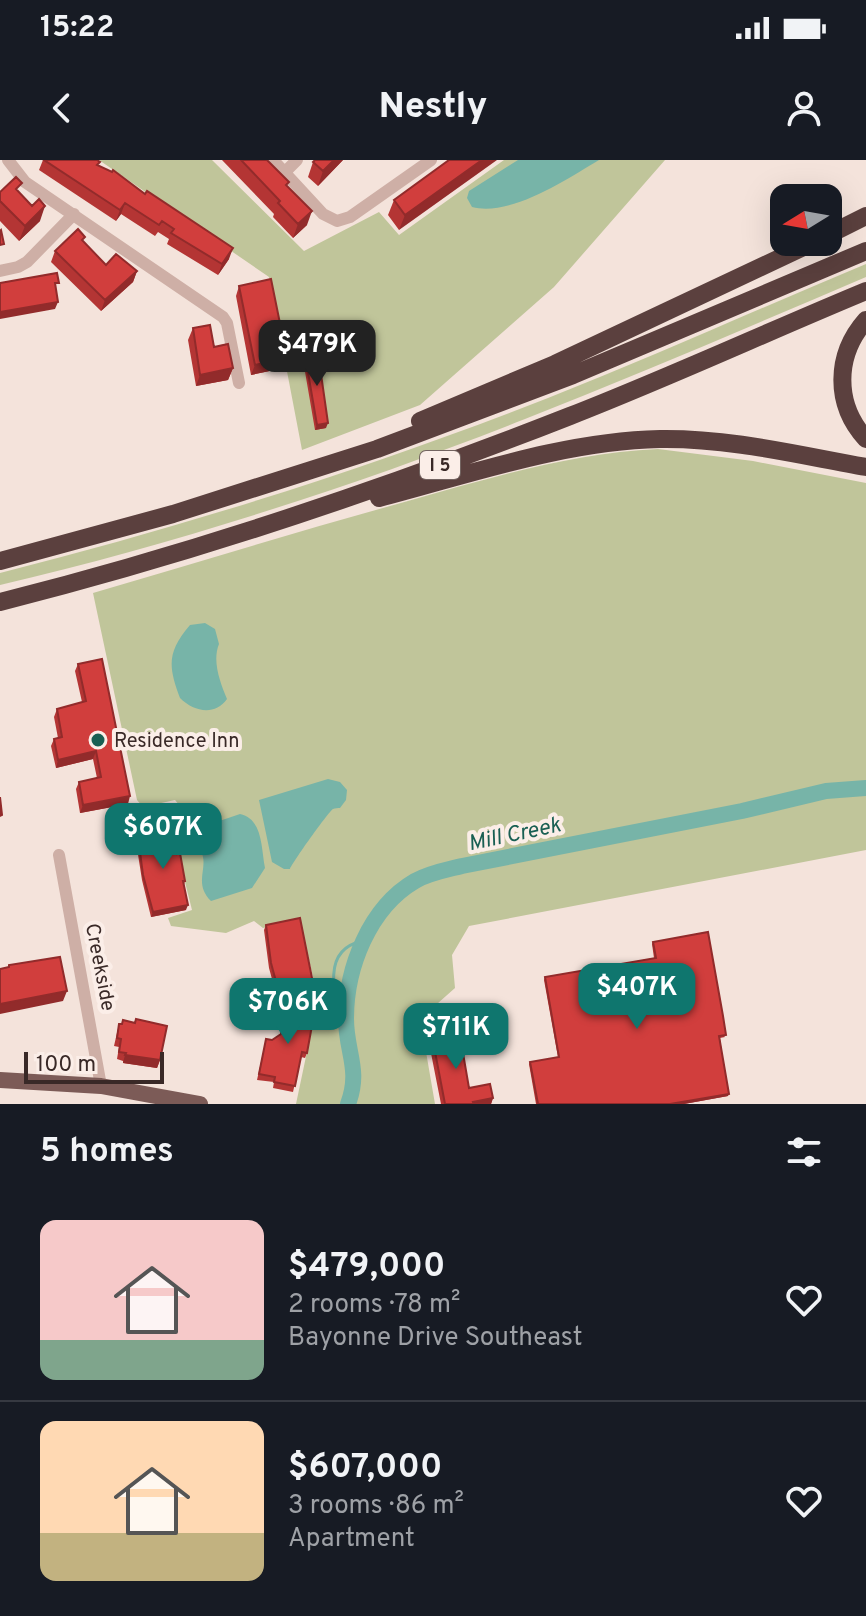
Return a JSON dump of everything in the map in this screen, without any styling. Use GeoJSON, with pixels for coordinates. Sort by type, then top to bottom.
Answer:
{"type":"FeatureCollection","features":[{"type":"Feature","properties":{"kind":"highway"},"geometry":{"type":"LineString","coordinates":[[842,228],[866,216]]}},
{"type":"Feature","properties":{"kind":"highway","name":"I 5"},"geometry":{"type":"LineString","coordinates":[[0,561],[161,518],[377,449],[536,390],[866,251]]}},
{"type":"Feature","properties":{"kind":"highway","name":"I 5"},"geometry":{"type":"LineString","coordinates":[[327,463],[372,439],[570,357],[784,256]]}},
{"type":"Feature","properties":{"kind":"highway","name":"I 5"},"geometry":{"type":"LineString","coordinates":[[0,602],[261,529],[573,415],[866,291]]}},
{"type":"Feature","properties":{"kind":"highway"},"geometry":{"type":"LineString","coordinates":[[866,320],[846,350],[842,383],[849,413],[866,439]]}},
{"type":"Feature","properties":{"kind":"highway"},"geometry":{"type":"LineString","coordinates":[[261,529],[585,447],[661,439],[743,445],[866,467]]}},
{"type":"Feature","properties":{"kind":"highway"},"geometry":{"type":"LineString","coordinates":[[743,445],[767,456],[866,475]]}},
{"type":"Feature","properties":{"kind":"main road"},"geometry":{"type":"LineString","coordinates":[[0,1080],[101,1086],[200,1104]]}},
{"type":"Feature","properties":{"kind":"street"},"geometry":{"type":"LineString","coordinates":[[8,160],[25,182],[223,317],[227,323],[239,383]]}},
{"type":"Feature","properties":{"kind":"street"},"geometry":{"type":"LineString","coordinates":[[273,160],[323,214],[337,221],[350,217],[431,160]]}},
{"type":"Feature","properties":{"kind":"street"},"geometry":{"type":"LineString","coordinates":[[285,172],[297,160]]}},
{"type":"Feature","properties":{"kind":"street"},"geometry":{"type":"LineString","coordinates":[[0,271],[27,262],[74,214]]}},
{"type":"Feature","properties":{"kind":"street","name":"Creekside"},"geometry":{"type":"LineString","coordinates":[[59,855],[101,1086]]}},
{"type":"Feature","properties":{"kind":"green space"},"geometry":{"type":"Polygon","coordinates":[[[99,160],[212,160],[304,251],[379,212],[399,235],[504,160],[665,160],[554,287],[420,405],[302,450],[269,277],[99,160]]]}},
{"type":"Feature","properties":{"kind":"green space"},"geometry":{"type":"Polygon","coordinates":[[[866,264],[866,277],[611,385],[461,444],[200,532],[0,585],[0,573],[139,536],[277,494],[481,424],[628,366],[866,264]]]}},
{"type":"Feature","properties":{"kind":"green space"},"geometry":{"type":"Polygon","coordinates":[[[658,449],[753,461],[866,483],[866,850],[469,926],[452,955],[455,988],[411,1027],[425,1046],[435,1104],[296,1104],[316,1009],[315,986],[300,921],[263,928],[254,921],[226,933],[171,926],[168,918],[192,910],[174,838],[190,818],[175,800],[143,807],[137,800],[93,593],[500,475],[563,461],[658,449]]]}},
{"type":"Feature","properties":{"kind":"water"},"geometry":{"type":"Polygon","coordinates":[[[518,160],[599,160],[521,202],[487,209],[472,207],[467,198],[469,191],[518,160]]]}},
{"type":"Feature","properties":{"kind":"water"},"geometry":{"type":"Polygon","coordinates":[[[205,623],[215,629],[219,644],[216,657],[218,672],[227,699],[211,710],[198,709],[180,698],[172,668],[174,652],[182,635],[190,625],[205,623]]]}},
{"type":"Feature","properties":{"kind":"water"},"geometry":{"type":"Polygon","coordinates":[[[328,779],[340,782],[347,790],[346,800],[340,808],[330,812],[290,869],[284,869],[272,862],[259,800],[328,779]]]}},
{"type":"Feature","properties":{"kind":"water"},"geometry":{"type":"Polygon","coordinates":[[[240,814],[248,817],[257,828],[265,868],[252,888],[211,901],[202,885],[202,854],[189,839],[190,831],[240,814]]]}},
{"type":"Feature","properties":{"kind":"building"},"geometry":{"type":"Polygon","coordinates":[[[44,160],[97,160],[100,162],[97,165],[113,170],[145,194],[147,191],[233,248],[222,264],[171,233],[174,229],[162,221],[159,225],[125,203],[120,210],[44,160]]]}},
{"type":"Feature","properties":{"kind":"building"},"geometry":{"type":"Polygon","coordinates":[[[241,160],[267,160],[312,211],[298,224],[241,160]]]}},
{"type":"Feature","properties":{"kind":"building"},"geometry":{"type":"Polygon","coordinates":[[[334,160],[323,171],[313,162],[334,160]]]}},
{"type":"Feature","properties":{"kind":"building"},"geometry":{"type":"Polygon","coordinates":[[[449,160],[482,160],[405,215],[394,200],[449,160]]]}},
{"type":"Feature","properties":{"kind":"building"},"geometry":{"type":"Polygon","coordinates":[[[16,177],[22,183],[16,189],[32,206],[39,199],[45,206],[25,226],[0,201],[0,192],[16,177]]]}},
{"type":"Feature","properties":{"kind":"building"},"geometry":{"type":"Polygon","coordinates":[[[78,229],[85,237],[82,240],[106,265],[116,254],[137,271],[105,300],[55,251],[78,229]]]}},
{"type":"Feature","properties":{"kind":"building"},"geometry":{"type":"Polygon","coordinates":[[[57,273],[58,302],[0,312],[0,283],[57,273]]]}},
{"type":"Feature","properties":{"kind":"building"},"geometry":{"type":"Polygon","coordinates":[[[271,279],[287,358],[255,365],[239,286],[271,279]]]}},
{"type":"Feature","properties":{"kind":"building"},"geometry":{"type":"Polygon","coordinates":[[[210,325],[214,347],[228,344],[233,368],[200,375],[193,328],[210,325]]]}},
{"type":"Feature","properties":{"kind":"building"},"geometry":{"type":"Polygon","coordinates":[[[318,353],[328,423],[317,425],[305,355],[318,353]]]}},
{"type":"Feature","properties":{"kind":"building","name":"Residence Inn"},"geometry":{"type":"Polygon","coordinates":[[[102,659],[130,796],[83,805],[79,782],[101,777],[96,751],[58,760],[54,739],[62,737],[57,709],[86,701],[78,664],[102,659]]]}},
{"type":"Feature","properties":{"kind":"building"},"geometry":{"type":"Polygon","coordinates":[[[173,830],[188,905],[153,912],[143,875],[138,837],[173,830]]]}},
{"type":"Feature","properties":{"kind":"building"},"geometry":{"type":"Polygon","coordinates":[[[300,918],[315,993],[281,1000],[271,963],[266,925],[300,918]]]}},
{"type":"Feature","properties":{"kind":"building"},"geometry":{"type":"Polygon","coordinates":[[[708,932],[726,1035],[719,1036],[729,1094],[670,1104],[538,1104],[530,1062],[559,1057],[545,977],[656,958],[653,942],[708,932]]]}},
{"type":"Feature","properties":{"kind":"building"},"geometry":{"type":"Polygon","coordinates":[[[60,957],[67,991],[0,1004],[0,969],[60,957]]]}},
{"type":"Feature","properties":{"kind":"building"},"geometry":{"type":"Polygon","coordinates":[[[287,1004],[315,1009],[307,1053],[302,1052],[295,1086],[274,1082],[275,1077],[259,1074],[266,1039],[272,1040],[281,1034],[287,1004]]]}},
{"type":"Feature","properties":{"kind":"building"},"geometry":{"type":"Polygon","coordinates":[[[136,1019],[167,1026],[160,1060],[119,1052],[119,1024],[123,1020],[135,1023],[136,1019]]]}},
{"type":"Feature","properties":{"kind":"building"},"geometry":{"type":"Polygon","coordinates":[[[454,1028],[454,1032],[459,1030],[469,1088],[490,1084],[493,1098],[474,1104],[445,1104],[432,1036],[438,1035],[440,1029],[454,1028]]]}},
{"type":"Feature","properties":{"kind":"waterway","name":"Mill Creek"},"geometry":{"type":"LineString","coordinates":[[348,1104],[353,1071],[347,1031],[347,1000],[356,960],[373,923],[385,907],[415,881],[462,866],[742,811],[826,791],[866,788]]}},
{"type":"Feature","properties":{"kind":"waterway"},"geometry":{"type":"LineString","coordinates":[[346,1022],[334,986],[336,963],[349,946],[362,941]]}},
{"type":"Feature","properties":{"kind":"place","name":"Residence Inn"},"geometry":{"type":"Point","coordinates":[98,740]}}]}
